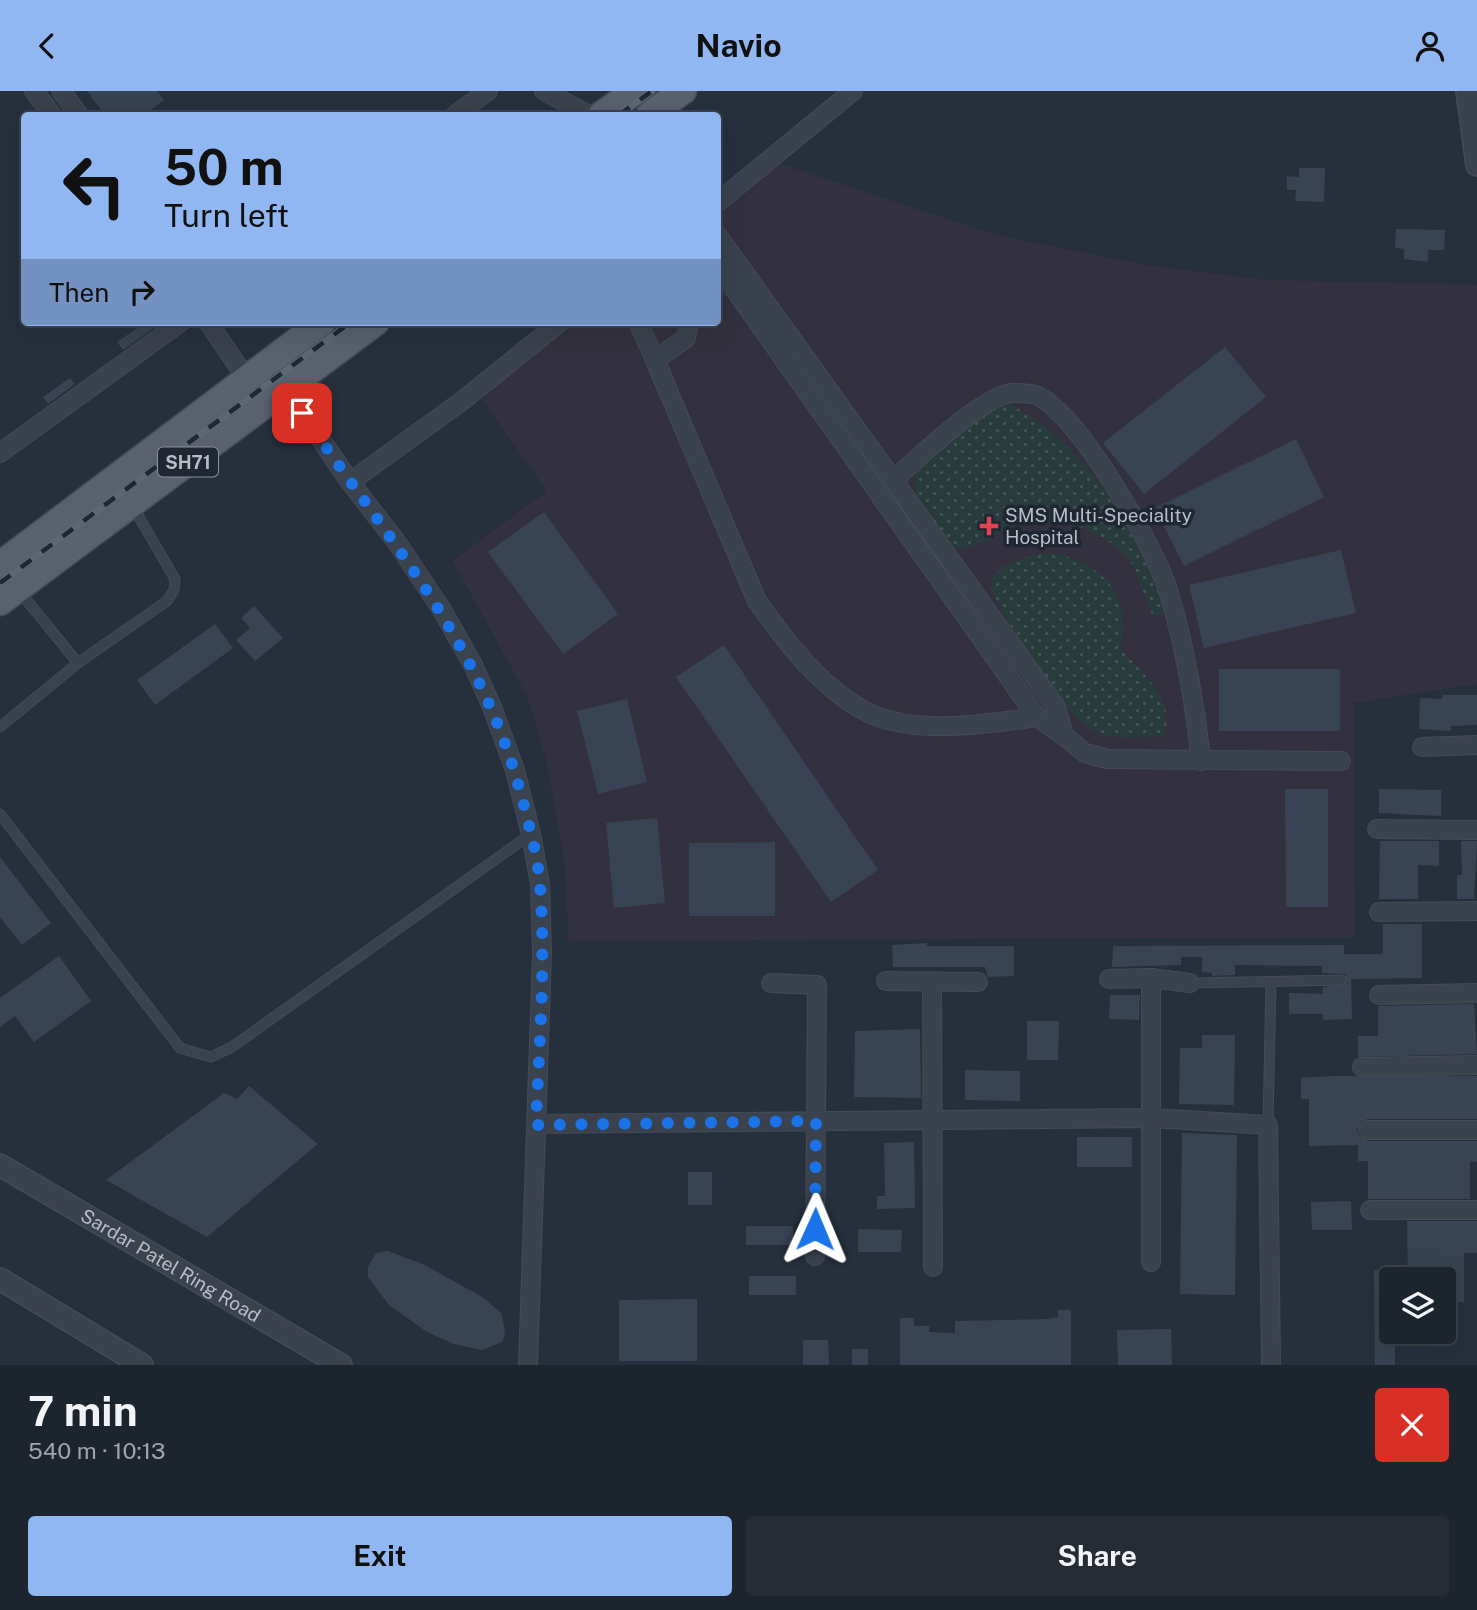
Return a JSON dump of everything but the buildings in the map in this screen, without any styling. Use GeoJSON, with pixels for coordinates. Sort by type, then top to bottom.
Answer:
{"type":"FeatureCollection","features":[{"type":"Feature","properties":{"kind":"main road"},"geometry":{"type":"LineString","coordinates":[[605,112],[635,91]]}},
{"type":"Feature","properties":{"kind":"main road"},"geometry":{"type":"LineString","coordinates":[[653,112],[683,91]]}},
{"type":"Feature","properties":{"kind":"main road","name":"SH71"},"geometry":{"type":"LineString","coordinates":[[0,565],[317,326]]}},
{"type":"Feature","properties":{"kind":"main road","name":"SH71"},"geometry":{"type":"LineString","coordinates":[[9,596],[371,326]]}},
{"type":"Feature","properties":{"kind":"street"},"geometry":{"type":"LineString","coordinates":[[34,91],[50,112]]}},
{"type":"Feature","properties":{"kind":"street"},"geometry":{"type":"LineString","coordinates":[[61,91],[77,112]]}},
{"type":"Feature","properties":{"kind":"street"},"geometry":{"type":"LineString","coordinates":[[459,112],[488,91]]}},
{"type":"Feature","properties":{"kind":"street"},"geometry":{"type":"LineString","coordinates":[[544,91],[583,112]]}},
{"type":"Feature","properties":{"kind":"street"},"geometry":{"type":"LineString","coordinates":[[721,200],[853,91]]}},
{"type":"Feature","properties":{"kind":"street"},"geometry":{"type":"LineString","coordinates":[[1468,91],[1477,165]]}},
{"type":"Feature","properties":{"kind":"street"},"geometry":{"type":"LineString","coordinates":[[721,248],[1056,708],[1064,736]]}},
{"type":"Feature","properties":{"kind":"street"},"geometry":{"type":"LineString","coordinates":[[721,270],[948,595],[1037,717],[1085,753],[1107,759],[1341,761]]}},
{"type":"Feature","properties":{"kind":"street"},"geometry":{"type":"LineString","coordinates":[[0,453],[175,326]]}},
{"type":"Feature","properties":{"kind":"street"},"geometry":{"type":"LineString","coordinates":[[212,326],[254,372],[287,390],[350,482],[398,544],[442,610],[473,666],[492,707],[515,770],[540,884],[542,953],[528,1365]]}},
{"type":"Feature","properties":{"kind":"street"},"geometry":{"type":"LineString","coordinates":[[350,482],[462,401],[555,326]]}},
{"type":"Feature","properties":{"kind":"street"},"geometry":{"type":"LineString","coordinates":[[640,326],[757,601],[780,634],[832,688],[871,714],[900,723],[976,724],[1037,717]]}},
{"type":"Feature","properties":{"kind":"street"},"geometry":{"type":"LineString","coordinates":[[655,360],[687,338],[688,326]]}},
{"type":"Feature","properties":{"kind":"street"},"geometry":{"type":"LineString","coordinates":[[893,481],[960,424],[990,402],[1010,393],[1038,396],[1071,425],[1129,505],[1169,591],[1196,717],[1201,761]]}},
{"type":"Feature","properties":{"kind":"street"},"geometry":{"type":"LineString","coordinates":[[948,595],[965,583]]}},
{"type":"Feature","properties":{"kind":"street"},"geometry":{"type":"LineString","coordinates":[[1422,747],[1477,745]]}},
{"type":"Feature","properties":{"kind":"street"},"geometry":{"type":"LineString","coordinates":[[1377,829],[1477,830]]}},
{"type":"Feature","properties":{"kind":"street"},"geometry":{"type":"LineString","coordinates":[[1379,912],[1477,911]]}},
{"type":"Feature","properties":{"kind":"street"},"geometry":{"type":"LineString","coordinates":[[1151,978],[1151,1262]]}},
{"type":"Feature","properties":{"kind":"street"},"geometry":{"type":"LineString","coordinates":[[1109,979],[1151,978],[1190,983]]}},
{"type":"Feature","properties":{"kind":"street"},"geometry":{"type":"LineString","coordinates":[[886,981],[978,982]]}},
{"type":"Feature","properties":{"kind":"street"},"geometry":{"type":"LineString","coordinates":[[932,982],[933,1267]]}},
{"type":"Feature","properties":{"kind":"street"},"geometry":{"type":"LineString","coordinates":[[771,983],[817,985],[815,1256]]}},
{"type":"Feature","properties":{"kind":"street"},"geometry":{"type":"LineString","coordinates":[[1379,995],[1477,993]]}},
{"type":"Feature","properties":{"kind":"street"},"geometry":{"type":"LineString","coordinates":[[1362,1067],[1477,1065]]}},
{"type":"Feature","properties":{"kind":"street"},"geometry":{"type":"LineString","coordinates":[[536,1125],[1152,1118],[1268,1125],[1271,1365]]}},
{"type":"Feature","properties":{"kind":"street"},"geometry":{"type":"LineString","coordinates":[[1368,1130],[1477,1130]]}},
{"type":"Feature","properties":{"kind":"street","name":"Sardar Patel Ring Road"},"geometry":{"type":"LineString","coordinates":[[0,1165],[341,1365]]}},
{"type":"Feature","properties":{"kind":"street"},"geometry":{"type":"LineString","coordinates":[[1370,1210],[1477,1210]]}},
{"type":"Feature","properties":{"kind":"street"},"geometry":{"type":"LineString","coordinates":[[0,1279],[142,1365]]}},
{"type":"Feature","properties":{"kind":"lane"},"geometry":{"type":"LineString","coordinates":[[0,727],[78,663],[167,601],[174,590],[175,579],[131,503]]}},
{"type":"Feature","properties":{"kind":"lane"},"geometry":{"type":"LineString","coordinates":[[9,596],[78,663]]}},
{"type":"Feature","properties":{"kind":"lane"},"geometry":{"type":"LineString","coordinates":[[0,814],[180,1048],[188,1053],[211,1056],[232,1047],[531,835]]}},
{"type":"Feature","properties":{"kind":"lane"},"geometry":{"type":"LineString","coordinates":[[1190,983],[1342,980]]}},
{"type":"Feature","properties":{"kind":"lane"},"geometry":{"type":"LineString","coordinates":[[1268,1125],[1270,982]]}},
{"type":"Feature","properties":{"kind":"shaded area","name":"SMS Multi-Speciality Hospital"},"geometry":{"type":"Polygon","coordinates":[[[771,161],[996,235],[1145,265],[1267,280],[1477,285],[1477,684],[1353,703],[1355,937],[569,941],[564,858],[545,754],[527,696],[453,561],[547,491],[472,385],[551,326],[721,326],[721,199],[771,161]]]}},
{"type":"Feature","properties":{"kind":"green space"},"geometry":{"type":"Polygon","coordinates":[[[1005,401],[1061,441],[1104,490],[1152,577],[1166,609],[1164,614],[1154,616],[1151,612],[1136,573],[1127,558],[1116,547],[1088,530],[1056,521],[1023,523],[976,544],[954,549],[932,523],[919,502],[916,469],[963,429],[1005,401]]]}},
{"type":"Feature","properties":{"kind":"green space"},"geometry":{"type":"Polygon","coordinates":[[[1051,553],[1086,564],[1112,588],[1122,611],[1121,649],[1161,697],[1167,720],[1165,733],[1158,737],[1117,737],[1104,735],[1090,728],[1062,701],[1011,626],[993,592],[991,583],[995,575],[1008,564],[1034,555],[1051,553]]]}},
{"type":"Feature","properties":{"kind":"railway"},"geometry":{"type":"LineString","coordinates":[[623,112],[652,91]]}},
{"type":"Feature","properties":{"kind":"railway"},"geometry":{"type":"LineString","coordinates":[[0,583],[346,326]]}},
{"type":"Feature","properties":{"kind":"place","name":"SMS Multi-Speciality Hospital"},"geometry":{"type":"Point","coordinates":[989,526]}},
{"type":"Feature","properties":{"kind":"route"},"geometry":{"type":"LineString","coordinates":[[302,413],[398,544],[442,610],[492,707],[515,770],[540,884],[542,953],[536,1125],[816,1121],[815,1229]]}}]}
